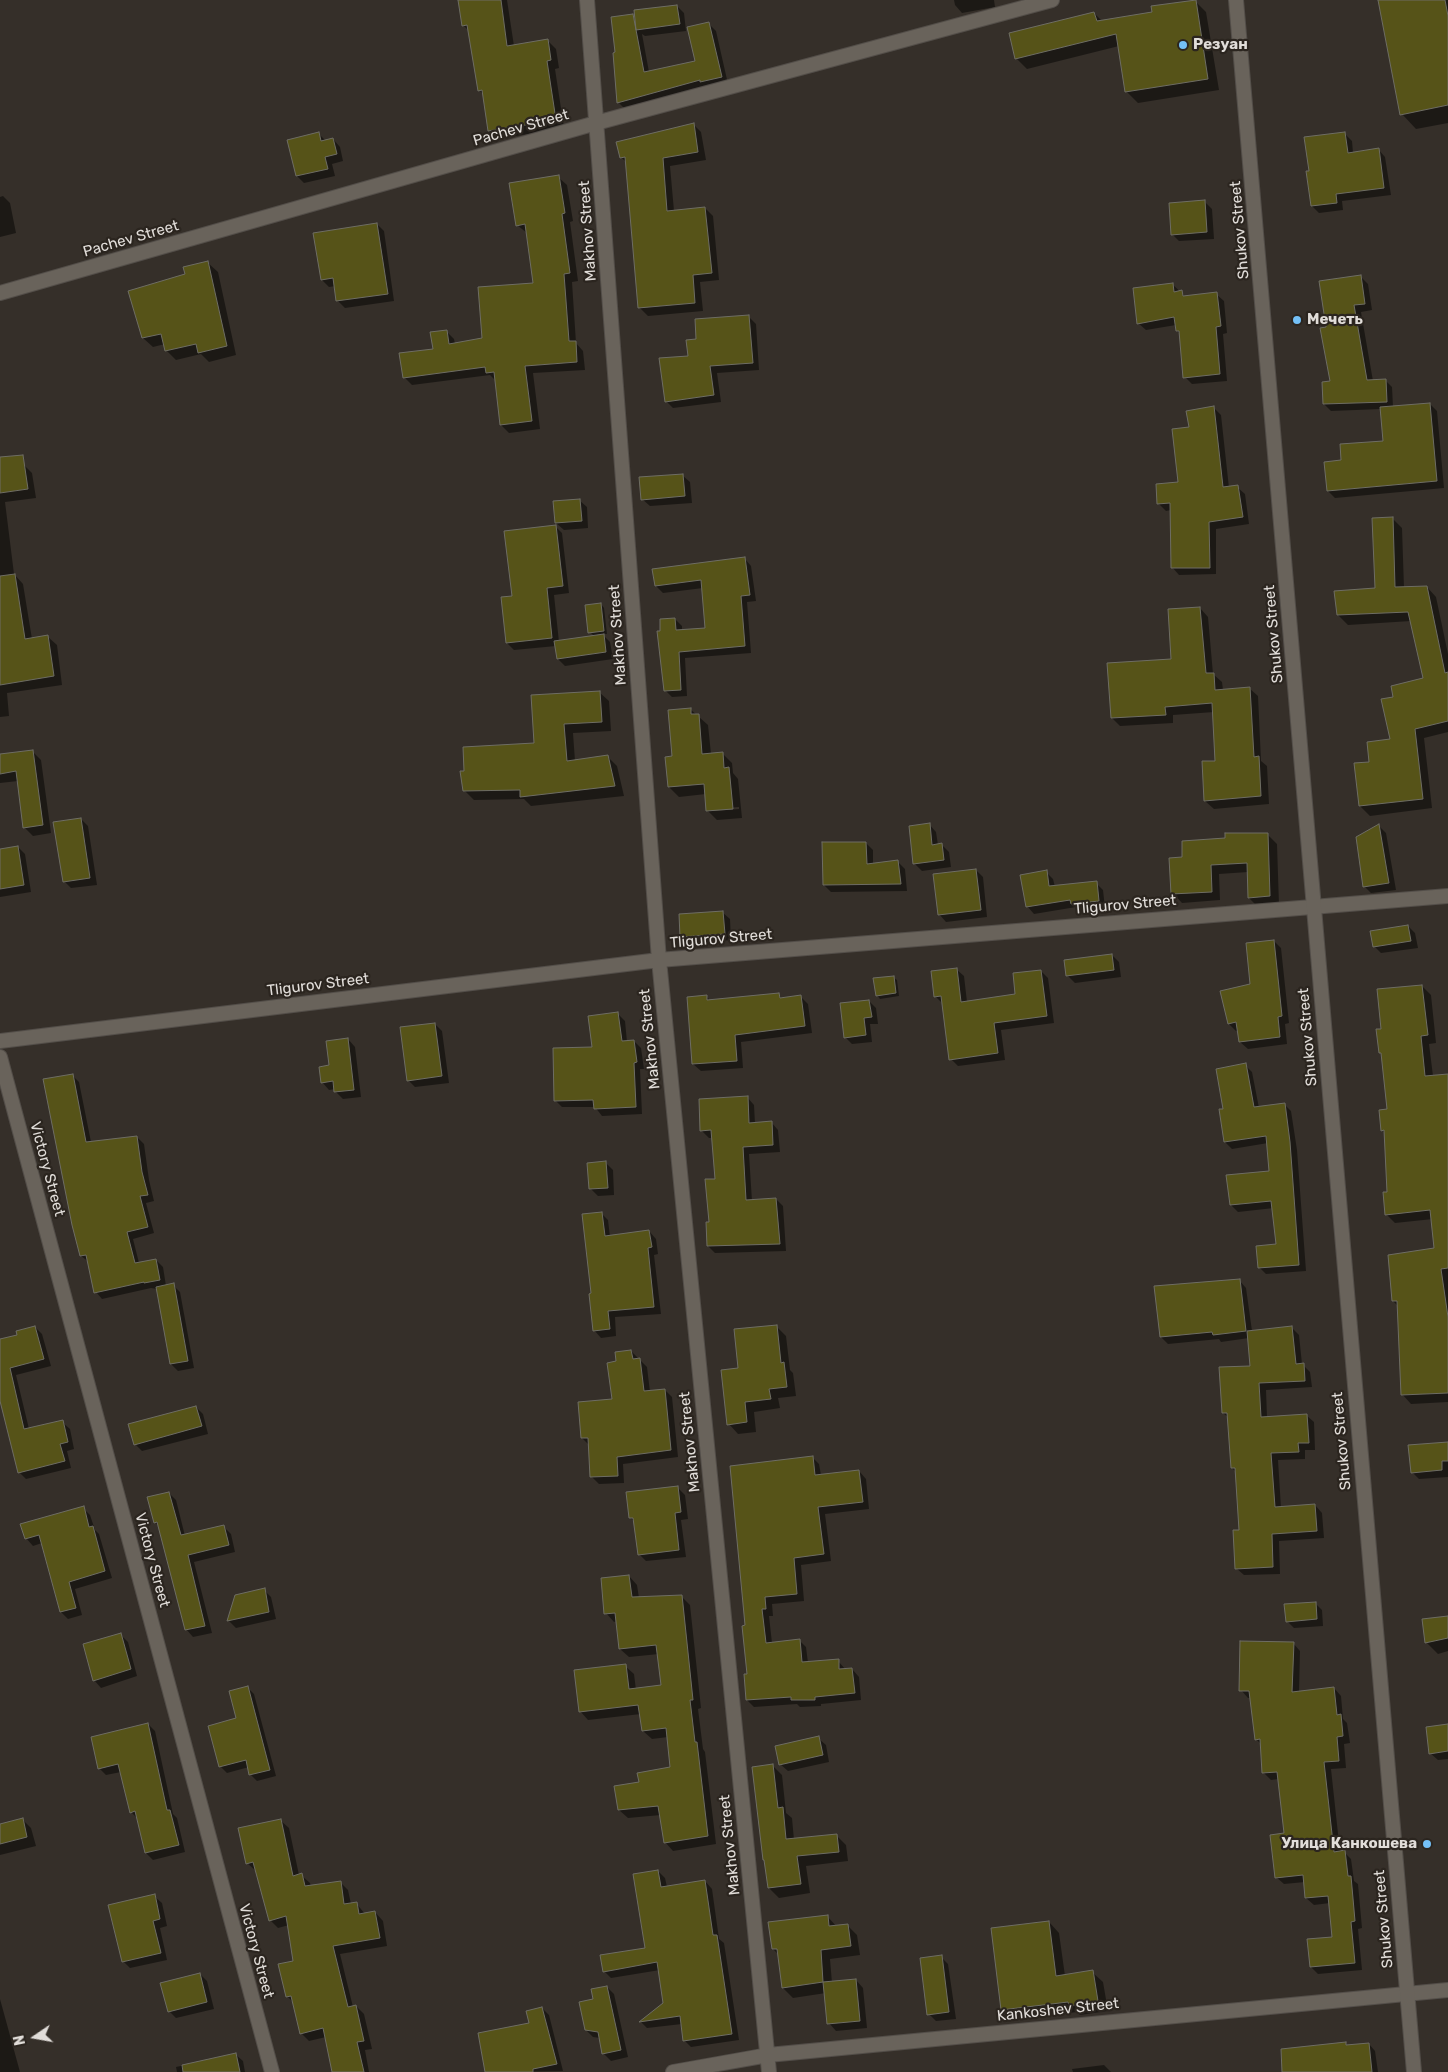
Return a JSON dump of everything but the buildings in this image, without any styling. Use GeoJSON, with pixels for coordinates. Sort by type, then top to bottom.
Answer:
{"type":"FeatureCollection","features":[{"type":"Feature","properties":{"kind":"street","name":"Makhov Street"},"geometry":{"type":"LineString","coordinates":[[587,0],[659,960],[769,2072]]}},
{"type":"Feature","properties":{"kind":"street","name":"Pachev Street"},"geometry":{"type":"LineString","coordinates":[[0,294],[596,124],[1052,0]]}},
{"type":"Feature","properties":{"kind":"street","name":"Shukov Street"},"geometry":{"type":"LineString","coordinates":[[1236,0],[1312,906],[1414,2072]]}},
{"type":"Feature","properties":{"kind":"street","name":"Tligurov Street"},"geometry":{"type":"LineString","coordinates":[[0,1041],[659,960],[1448,896]]}},
{"type":"Feature","properties":{"kind":"street","name":"Victory Street"},"geometry":{"type":"LineString","coordinates":[[0,1057],[272,2072]]}},
{"type":"Feature","properties":{"kind":"street","name":"Kankoshev Street"},"geometry":{"type":"LineString","coordinates":[[673,2072],[768,2055],[1448,1990]]}},
{"type":"Feature","properties":{"kind":"place","name":"Резуан"},"geometry":{"type":"Point","coordinates":[1183,45]}},
{"type":"Feature","properties":{"kind":"place","name":"Мечеть"},"geometry":{"type":"Point","coordinates":[1297,320]}},
{"type":"Feature","properties":{"kind":"place","name":"Улица Канкошева"},"geometry":{"type":"Point","coordinates":[1427,1844]}}]}
